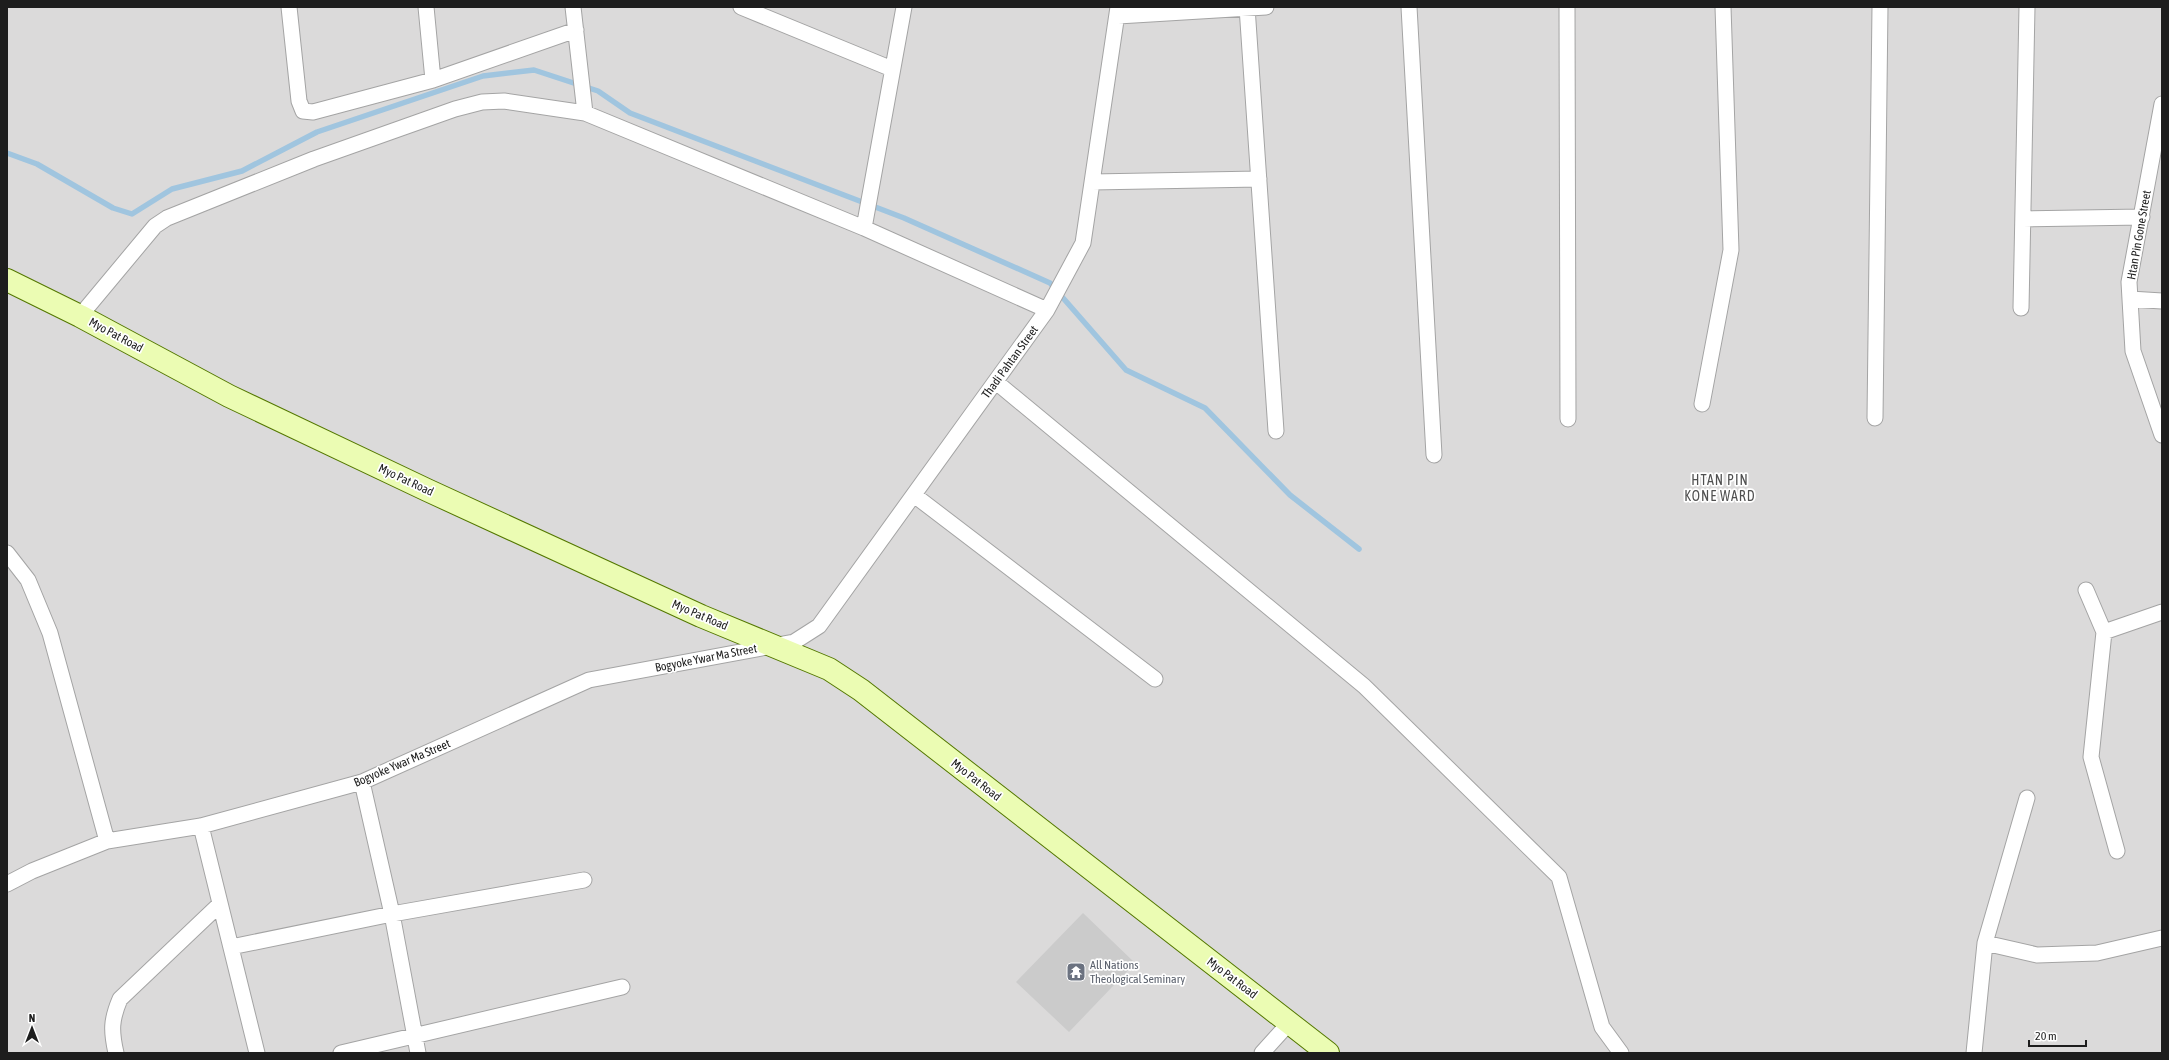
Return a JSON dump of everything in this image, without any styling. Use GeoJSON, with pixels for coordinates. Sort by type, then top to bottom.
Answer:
{"type":"FeatureCollection","features":[{"type":"Feature","properties":{"kind":"main road","name":"Myo Pat Road"},"geometry":{"type":"LineString","coordinates":[[7,280],[80,316],[228,396],[701,616],[829,669],[861,690],[1328,1053]]}},
{"type":"Feature","properties":{"kind":"street"},"geometry":{"type":"LineString","coordinates":[[289,7],[302,111],[313,112],[433,80],[576,30]]}},
{"type":"Feature","properties":{"kind":"street"},"geometry":{"type":"LineString","coordinates":[[426,7],[433,80]]}},
{"type":"Feature","properties":{"kind":"street"},"geometry":{"type":"LineString","coordinates":[[573,7],[584,113]]}},
{"type":"Feature","properties":{"kind":"street"},"geometry":{"type":"LineString","coordinates":[[741,7],[892,69]]}},
{"type":"Feature","properties":{"kind":"street"},"geometry":{"type":"LineString","coordinates":[[864,228],[904,7]]}},
{"type":"Feature","properties":{"kind":"street"},"geometry":{"type":"LineString","coordinates":[[1118,12],[1266,7]]}},
{"type":"Feature","properties":{"kind":"street"},"geometry":{"type":"LineString","coordinates":[[1409,7],[1434,455]]}},
{"type":"Feature","properties":{"kind":"street"},"geometry":{"type":"LineString","coordinates":[[1567,7],[1568,419]]}},
{"type":"Feature","properties":{"kind":"street"},"geometry":{"type":"LineString","coordinates":[[1702,404],[1731,250],[1723,7]]}},
{"type":"Feature","properties":{"kind":"street"},"geometry":{"type":"LineString","coordinates":[[1875,418],[1880,7]]}},
{"type":"Feature","properties":{"kind":"street"},"geometry":{"type":"LineString","coordinates":[[2021,308],[2027,7]]}},
{"type":"Feature","properties":{"kind":"street"},"geometry":{"type":"LineString","coordinates":[[1247,8],[1276,431]]}},
{"type":"Feature","properties":{"kind":"street","name":"Thadi Pahtan Street"},"geometry":{"type":"LineString","coordinates":[[772,646],[794,642],[819,626],[1048,310],[1083,243],[1118,12]]}},
{"type":"Feature","properties":{"kind":"street"},"geometry":{"type":"LineString","coordinates":[[80,316],[156,226],[167,218],[314,159],[455,109],[482,102],[504,101],[584,113],[864,228],[1048,310]]}},
{"type":"Feature","properties":{"kind":"street","name":"Htan Pin Gone Street"},"geometry":{"type":"LineString","coordinates":[[2162,104],[2129,282],[2133,351],[2162,435]]}},
{"type":"Feature","properties":{"kind":"street"},"geometry":{"type":"LineString","coordinates":[[1092,182],[1258,179]]}},
{"type":"Feature","properties":{"kind":"street"},"geometry":{"type":"LineString","coordinates":[[2023,219],[2142,217]]}},
{"type":"Feature","properties":{"kind":"street"},"geometry":{"type":"LineString","coordinates":[[2130,299],[2162,301]]}},
{"type":"Feature","properties":{"kind":"street"},"geometry":{"type":"LineString","coordinates":[[996,382],[1364,686],[1559,877],[1602,1027],[1620,1053]]}},
{"type":"Feature","properties":{"kind":"street"},"geometry":{"type":"LineString","coordinates":[[914,495],[1155,680]]}},
{"type":"Feature","properties":{"kind":"street"},"geometry":{"type":"LineString","coordinates":[[7,553],[28,580],[50,633],[107,841]]}},
{"type":"Feature","properties":{"kind":"street"},"geometry":{"type":"LineString","coordinates":[[2086,590],[2104,632],[2091,757],[2118,851]]}},
{"type":"Feature","properties":{"kind":"street"},"geometry":{"type":"LineString","coordinates":[[2104,632],[2162,612]]}},
{"type":"Feature","properties":{"kind":"street","name":"Bogyoke Ywar Ma Street"},"geometry":{"type":"LineString","coordinates":[[7,884],[32,871],[107,841],[201,826],[362,782],[589,680],[772,646]]}},
{"type":"Feature","properties":{"kind":"street"},"geometry":{"type":"LineString","coordinates":[[362,782],[392,914],[418,1053]]}},
{"type":"Feature","properties":{"kind":"street"},"geometry":{"type":"LineString","coordinates":[[1974,1053],[1985,943],[2026,798]]}},
{"type":"Feature","properties":{"kind":"street"},"geometry":{"type":"LineString","coordinates":[[201,826],[257,1053]]}},
{"type":"Feature","properties":{"kind":"street"},"geometry":{"type":"LineString","coordinates":[[231,947],[392,914],[584,880]]}},
{"type":"Feature","properties":{"kind":"street"},"geometry":{"type":"LineString","coordinates":[[116,1053],[112,1034],[113,1015],[120,999],[220,904]]}},
{"type":"Feature","properties":{"kind":"street"},"geometry":{"type":"LineString","coordinates":[[1985,943],[2037,956],[2098,953],[2162,938]]}},
{"type":"Feature","properties":{"kind":"street"},"geometry":{"type":"LineString","coordinates":[[341,1053],[622,987]]}},
{"type":"Feature","properties":{"kind":"street"},"geometry":{"type":"LineString","coordinates":[[1262,1053],[1290,1022]]}},
{"type":"Feature","properties":{"kind":"shaded area"},"geometry":{"type":"Polygon","coordinates":[[[7,7],[2162,7],[2162,1053],[7,1053],[7,7]]]}},
{"type":"Feature","properties":{"kind":"shaded area","name":"All Nations Theological Seminary"},"geometry":{"type":"Polygon","coordinates":[[[1083,913],[1135,963],[1069,1032],[1016,982],[1083,913]]]}},
{"type":"Feature","properties":{"kind":"waterway"},"geometry":{"type":"LineString","coordinates":[[7,153],[37,164],[113,208],[132,214],[172,189],[242,171],[317,132],[483,76],[534,70],[598,91],[630,113],[904,218],[1050,283],[1126,370],[1205,408],[1290,495],[1359,549]]}},
{"type":"Feature","properties":{"kind":"place","name":"All Nations Theological Seminary"},"geometry":{"type":"Point","coordinates":[1076,972]}},
{"type":"Feature","properties":{"kind":"district","name":"HTAN PIN KONE WARD"},"geometry":{"type":"Point","coordinates":[1720,488]}}]}
